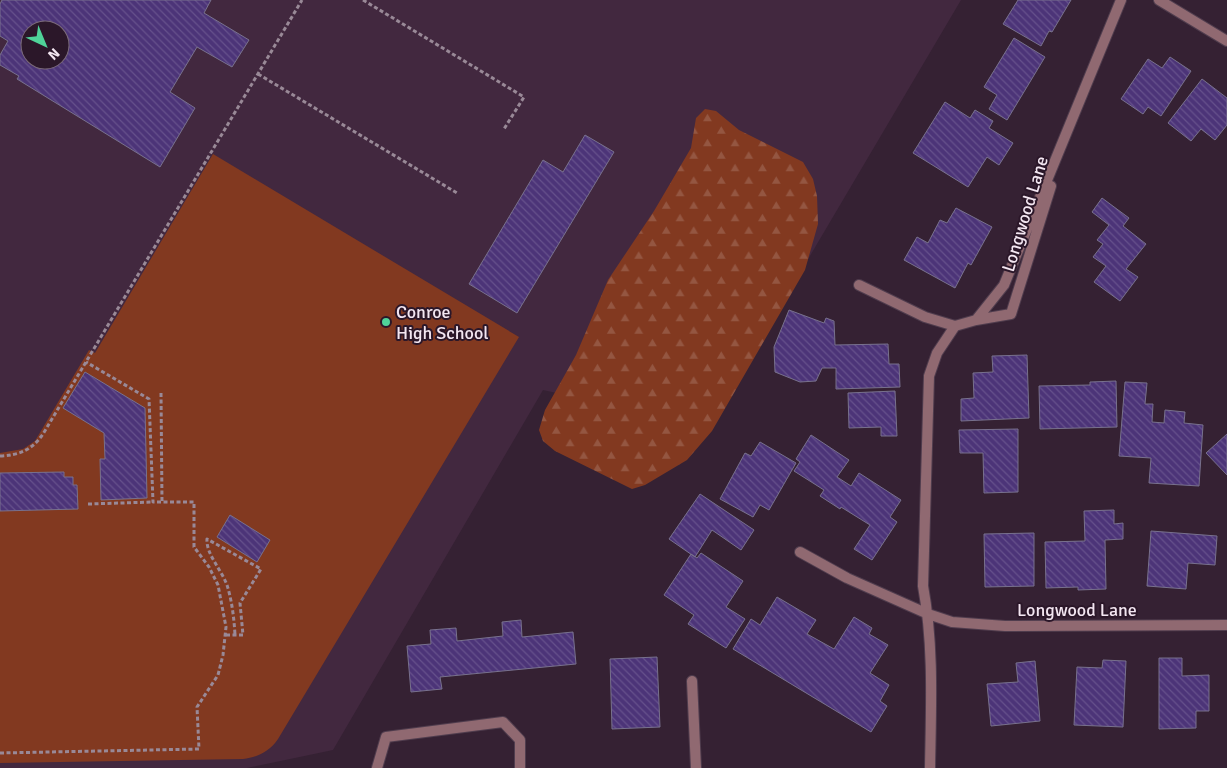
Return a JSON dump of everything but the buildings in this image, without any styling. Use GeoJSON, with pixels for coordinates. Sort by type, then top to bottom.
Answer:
{"type":"FeatureCollection","features":[{"type":"Feature","properties":{"kind":"street","name":"Longwood Lane"},"geometry":{"type":"LineString","coordinates":[[976,320],[1004,285],[1121,0]]}},
{"type":"Feature","properties":{"kind":"street"},"geometry":{"type":"LineString","coordinates":[[1159,0],[1227,41]]}},
{"type":"Feature","properties":{"kind":"street","name":"Longwood Lane"},"geometry":{"type":"LineString","coordinates":[[955,326],[1010,314],[1072,120]]}},
{"type":"Feature","properties":{"kind":"street"},"geometry":{"type":"LineString","coordinates":[[859,286],[925,317],[955,326],[937,353],[929,376],[923,586],[928,614],[931,682],[930,768]]}},
{"type":"Feature","properties":{"kind":"street","name":"Longwood Lane"},"geometry":{"type":"LineString","coordinates":[[800,552],[847,578],[928,614],[952,622],[1005,626],[1227,625]]}},
{"type":"Feature","properties":{"kind":"street"},"geometry":{"type":"LineString","coordinates":[[692,681],[696,768]]}},
{"type":"Feature","properties":{"kind":"street"},"geometry":{"type":"LineString","coordinates":[[377,768],[386,737],[503,722],[520,740],[520,768]]}},
{"type":"Feature","properties":{"kind":"path"},"geometry":{"type":"LineString","coordinates":[[0,456],[20,454],[33,446],[86,362],[302,0]]}},
{"type":"Feature","properties":{"kind":"path"},"geometry":{"type":"LineString","coordinates":[[363,0],[524,97],[504,129]]}},
{"type":"Feature","properties":{"kind":"path"},"geometry":{"type":"LineString","coordinates":[[258,74],[457,193]]}},
{"type":"Feature","properties":{"kind":"path"},"geometry":{"type":"LineString","coordinates":[[86,362],[150,399],[153,502]]}},
{"type":"Feature","properties":{"kind":"path"},"geometry":{"type":"LineString","coordinates":[[161,393],[162,502]]}},
{"type":"Feature","properties":{"kind":"path"},"geometry":{"type":"LineString","coordinates":[[0,753],[199,749],[197,707],[218,674],[226,635],[226,617],[218,585],[209,567],[194,547],[194,502],[88,504]]}},
{"type":"Feature","properties":{"kind":"path"},"geometry":{"type":"LineString","coordinates":[[226,635],[235,635],[243,635],[240,603],[261,569],[207,538],[207,549],[218,564],[230,595],[235,635]]}},
{"type":"Feature","properties":{"kind":"shaded area","name":"Conroe High School"},"geometry":{"type":"Polygon","coordinates":[[[0,0],[961,0],[709,427],[543,390],[333,750],[247,768],[0,768],[0,0]]]}},
{"type":"Feature","properties":{"kind":"green space"},"geometry":{"type":"Polygon","coordinates":[[[705,109],[716,111],[739,130],[803,162],[813,179],[817,196],[818,224],[805,270],[712,431],[687,460],[645,485],[632,489],[555,451],[543,441],[539,430],[545,410],[576,355],[608,280],[654,211],[691,148],[696,118],[705,109]]]}},
{"type":"Feature","properties":{"kind":"green space"},"geometry":{"type":"Polygon","coordinates":[[[213,154],[519,337],[278,739],[267,751],[254,757],[243,759],[0,763],[0,453],[23,449],[35,441],[89,350],[95,353],[213,154]]]}},
{"type":"Feature","properties":{"kind":"place","name":"Conroe High School"},"geometry":{"type":"Point","coordinates":[386,322]}}]}
